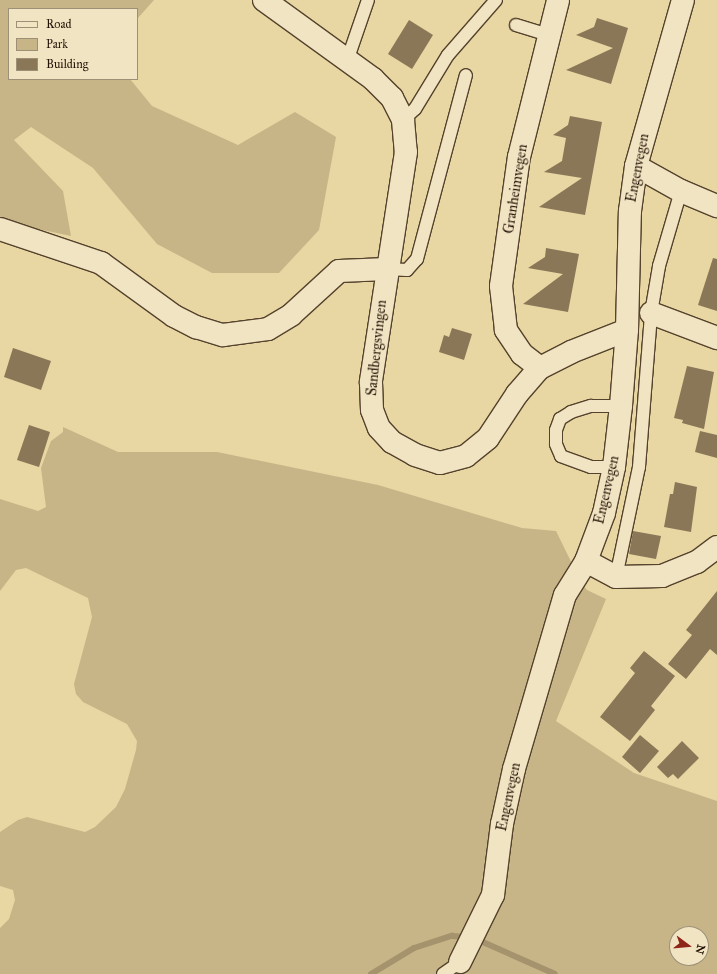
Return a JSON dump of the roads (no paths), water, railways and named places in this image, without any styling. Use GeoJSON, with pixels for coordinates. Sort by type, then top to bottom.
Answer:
{"type":"FeatureCollection","features":[{"type":"Feature","properties":{"kind":"street","name":"Sandbergsvingen"},"geometry":{"type":"LineString","coordinates":[[264,0],[348,58],[392,98],[403,120],[406,152],[371,382],[372,410],[379,428],[392,442],[416,455],[440,463],[466,456],[488,438],[516,394],[540,368],[571,352],[627,330]]}},
{"type":"Feature","properties":{"kind":"street","name":"Granheimvegen"},"geometry":{"type":"LineString","coordinates":[[540,368],[522,354],[506,330],[501,286],[519,157],[558,0]]}},
{"type":"Feature","properties":{"kind":"street","name":"Engenvegen"},"geometry":{"type":"LineString","coordinates":[[453,970],[492,895],[502,824],[514,769],[565,595],[586,560],[604,513],[614,467],[621,406],[627,330],[630,211],[636,166],[683,0]]}},
{"type":"Feature","properties":{"kind":"street"},"geometry":{"type":"LineString","coordinates":[[636,166],[681,191],[717,206]]}},
{"type":"Feature","properties":{"kind":"street"},"geometry":{"type":"LineString","coordinates":[[0,229],[101,263],[174,316],[196,327],[223,335],[268,329],[291,315],[340,271],[387,269]]}},
{"type":"Feature","properties":{"kind":"street"},"geometry":{"type":"LineString","coordinates":[[651,313],[717,338]]}},
{"type":"Feature","properties":{"kind":"street"},"geometry":{"type":"LineString","coordinates":[[586,560],[616,577],[662,576],[697,562],[717,546]]}},
{"type":"Feature","properties":{"kind":"lane"},"geometry":{"type":"LineString","coordinates":[[348,58],[368,0]]}},
{"type":"Feature","properties":{"kind":"lane"},"geometry":{"type":"LineString","coordinates":[[403,120],[415,109],[448,55],[496,0]]}},
{"type":"Feature","properties":{"kind":"lane"},"geometry":{"type":"LineString","coordinates":[[516,25],[549,35]]}},
{"type":"Feature","properties":{"kind":"lane"},"geometry":{"type":"LineString","coordinates":[[387,269],[407,270],[417,259],[466,75]]}},
{"type":"Feature","properties":{"kind":"lane"},"geometry":{"type":"LineString","coordinates":[[616,577],[639,467],[651,313],[659,266],[681,191]]}},
{"type":"Feature","properties":{"kind":"lane"},"geometry":{"type":"LineString","coordinates":[[614,467],[591,467],[561,456],[556,444],[556,430],[560,419],[572,412],[591,406],[621,406]]}},
{"type":"Feature","properties":{"kind":"waterway"},"geometry":{"type":"LineString","coordinates":[[371,974],[414,948],[452,936],[467,937]]}},
{"type":"Feature","properties":{"kind":"waterway"},"geometry":{"type":"LineString","coordinates":[[476,939],[555,974]]}}]}
